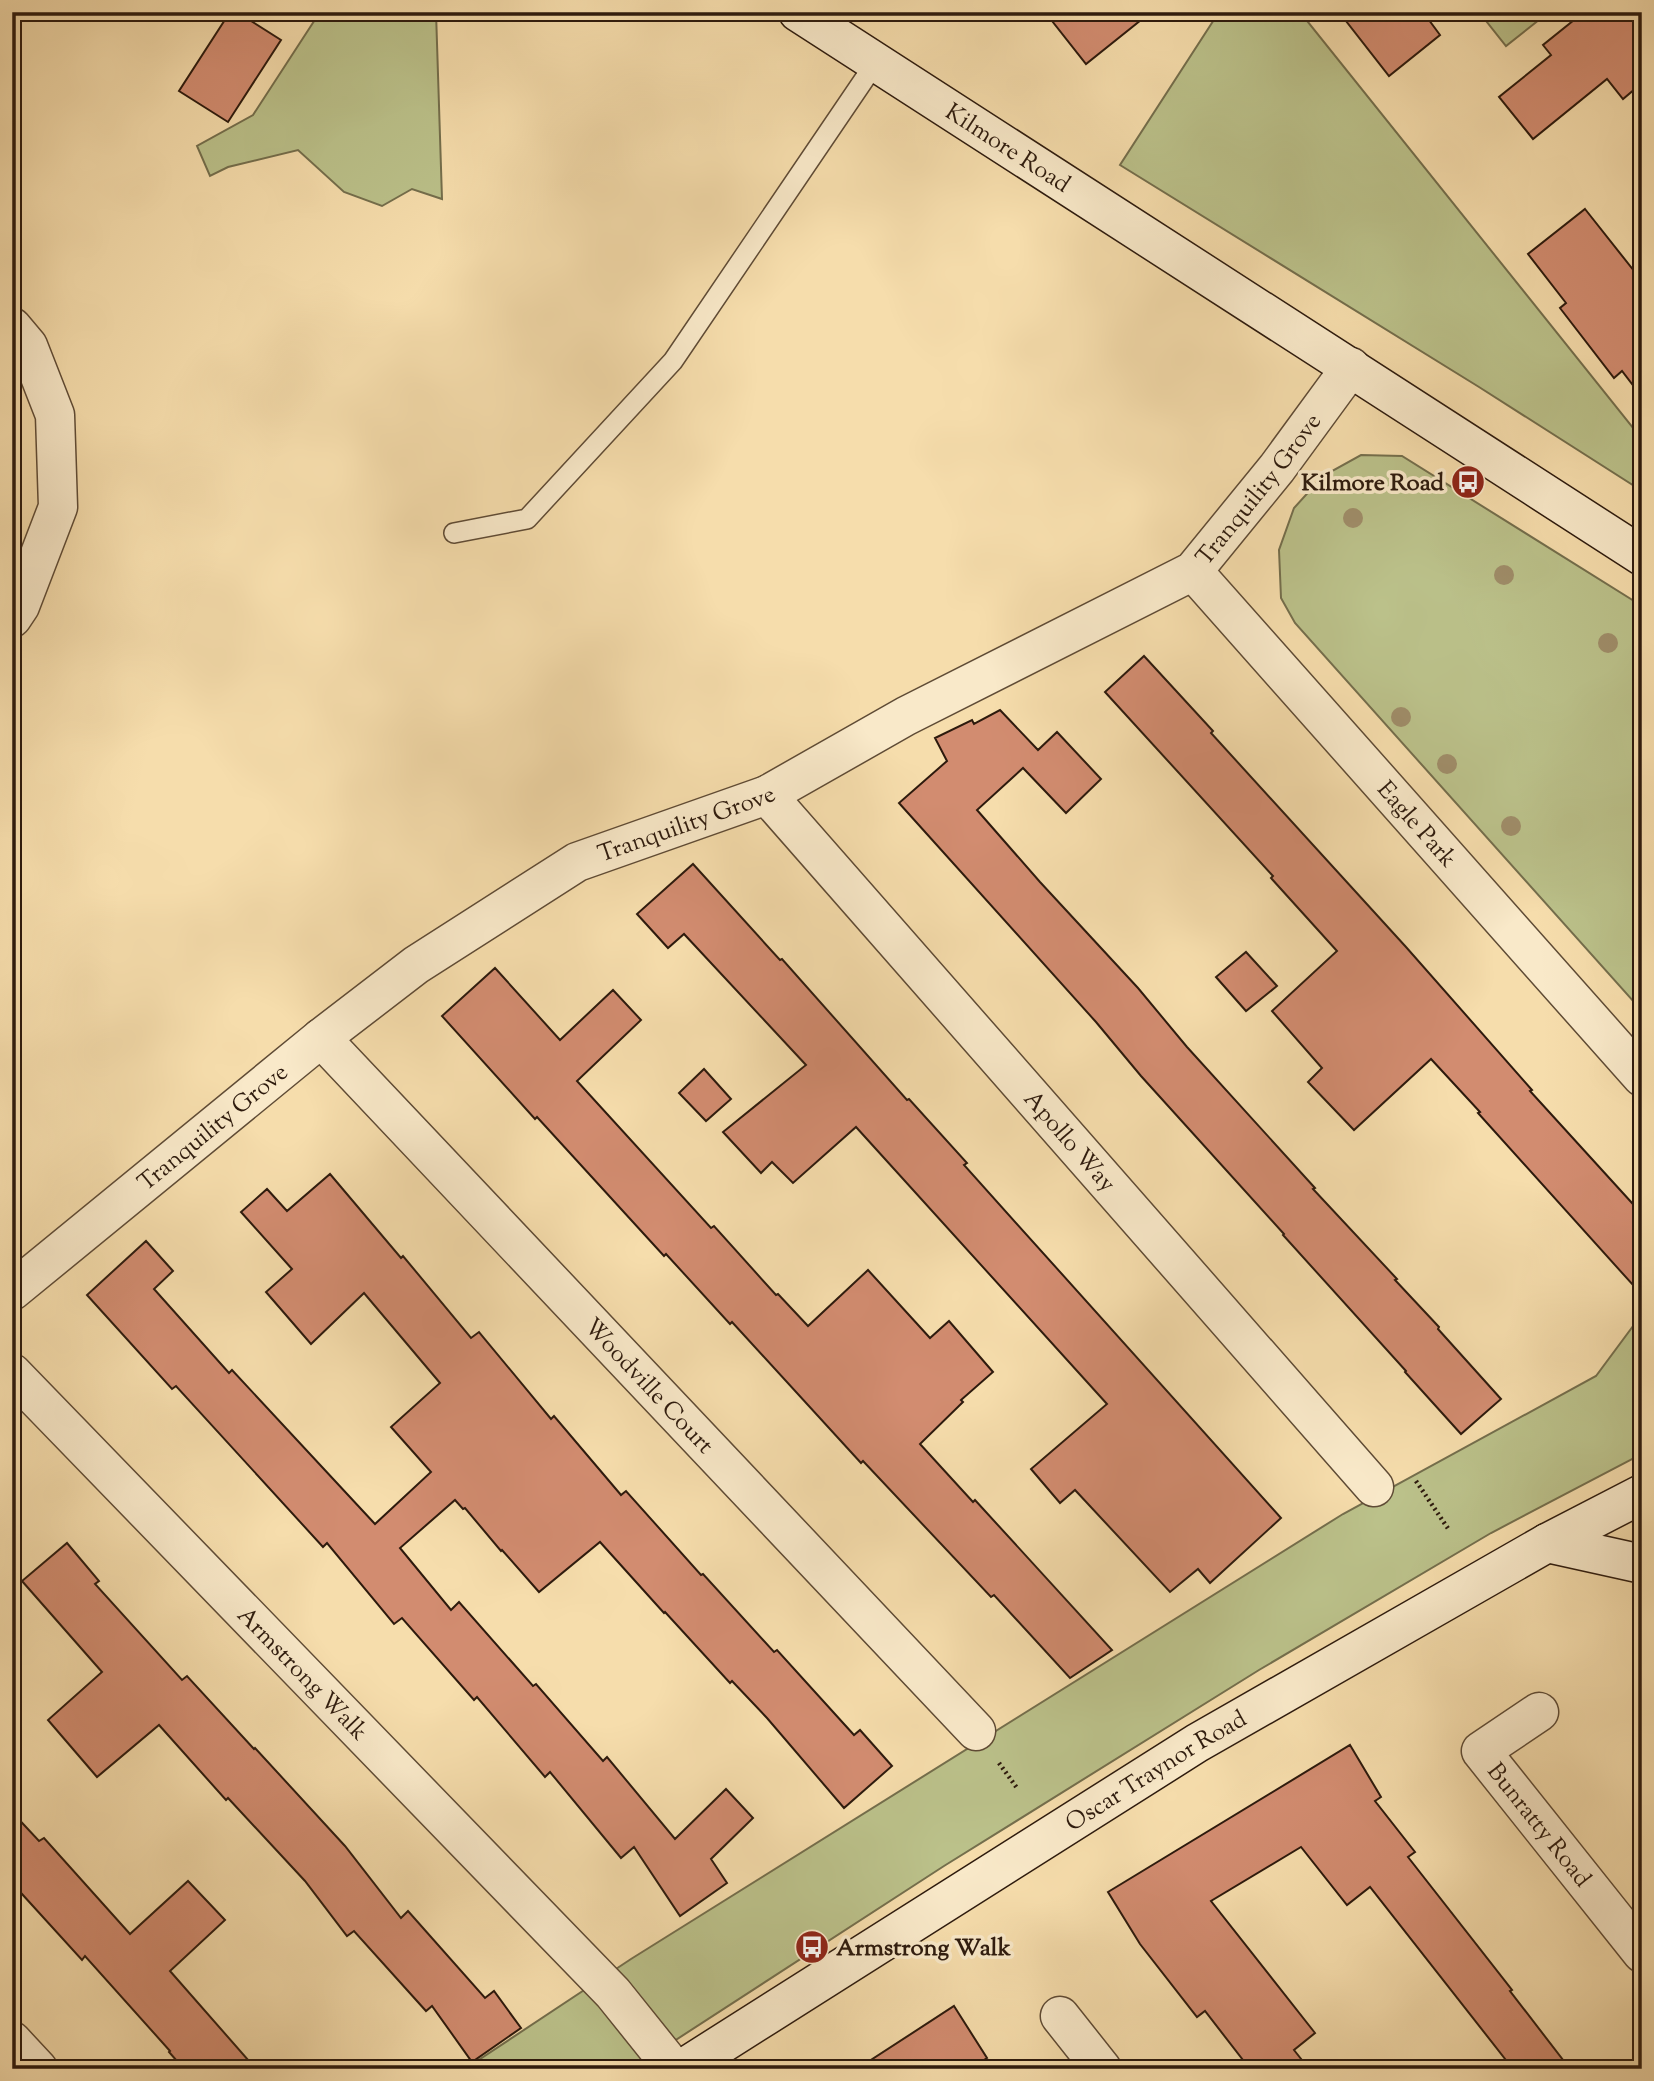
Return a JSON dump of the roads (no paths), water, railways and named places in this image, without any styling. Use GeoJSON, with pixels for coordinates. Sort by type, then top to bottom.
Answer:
{"type":"FeatureCollection","features":[{"type":"Feature","properties":{"kind":"street","name":"Kilmore Road"},"geometry":{"type":"LineString","coordinates":[[798,12],[1642,556]]}},
{"type":"Feature","properties":{"kind":"street"},"geometry":{"type":"LineString","coordinates":[[12,327],[28,346],[55,415],[58,507],[20,606],[12,618]]}},
{"type":"Feature","properties":{"kind":"street","name":"Tranquility Grove"},"geometry":{"type":"LineString","coordinates":[[12,1291],[321,1038],[416,965],[577,862],[767,795],[906,716],[1193,571],[1278,468],[1351,367]]}},
{"type":"Feature","properties":{"kind":"street","name":"Eagle Park"},"geometry":{"type":"LineString","coordinates":[[1193,571],[1642,1077]]}},
{"type":"Feature","properties":{"kind":"street","name":"Apollo Way"},"geometry":{"type":"LineString","coordinates":[[767,795],[1374,1487]]}},
{"type":"Feature","properties":{"kind":"street","name":"Woodville Court"},"geometry":{"type":"LineString","coordinates":[[321,1038],[976,1731]]}},
{"type":"Feature","properties":{"kind":"street","name":"Armstrong Walk"},"geometry":{"type":"LineString","coordinates":[[12,1373],[614,1993],[674,2069]]}},
{"type":"Feature","properties":{"kind":"street","name":"Oscar Traynor Road"},"geometry":{"type":"LineString","coordinates":[[682,2069],[1197,1743],[1547,1543],[1642,1494]]}},
{"type":"Feature","properties":{"kind":"street"},"geometry":{"type":"LineString","coordinates":[[1547,1543],[1642,1564]]}},
{"type":"Feature","properties":{"kind":"street","name":"Bunratty Road"},"geometry":{"type":"LineString","coordinates":[[1539,1712],[1481,1751],[1642,1953]]}},
{"type":"Feature","properties":{"kind":"street"},"geometry":{"type":"LineString","coordinates":[[1060,2016],[1102,2069]]}},
{"type":"Feature","properties":{"kind":"street"},"geometry":{"type":"LineString","coordinates":[[12,2041],[38,2069]]}},
{"type":"Feature","properties":{"kind":"lane"},"geometry":{"type":"LineString","coordinates":[[454,533],[527,519],[673,361],[876,62]]}},
{"type":"Feature","properties":{"kind":"place","name":"Kilmore Road"},"geometry":{"type":"Point","coordinates":[1468,482]}},
{"type":"Feature","properties":{"kind":"place","name":"Armstrong Walk"},"geometry":{"type":"Point","coordinates":[812,1947]}}]}
